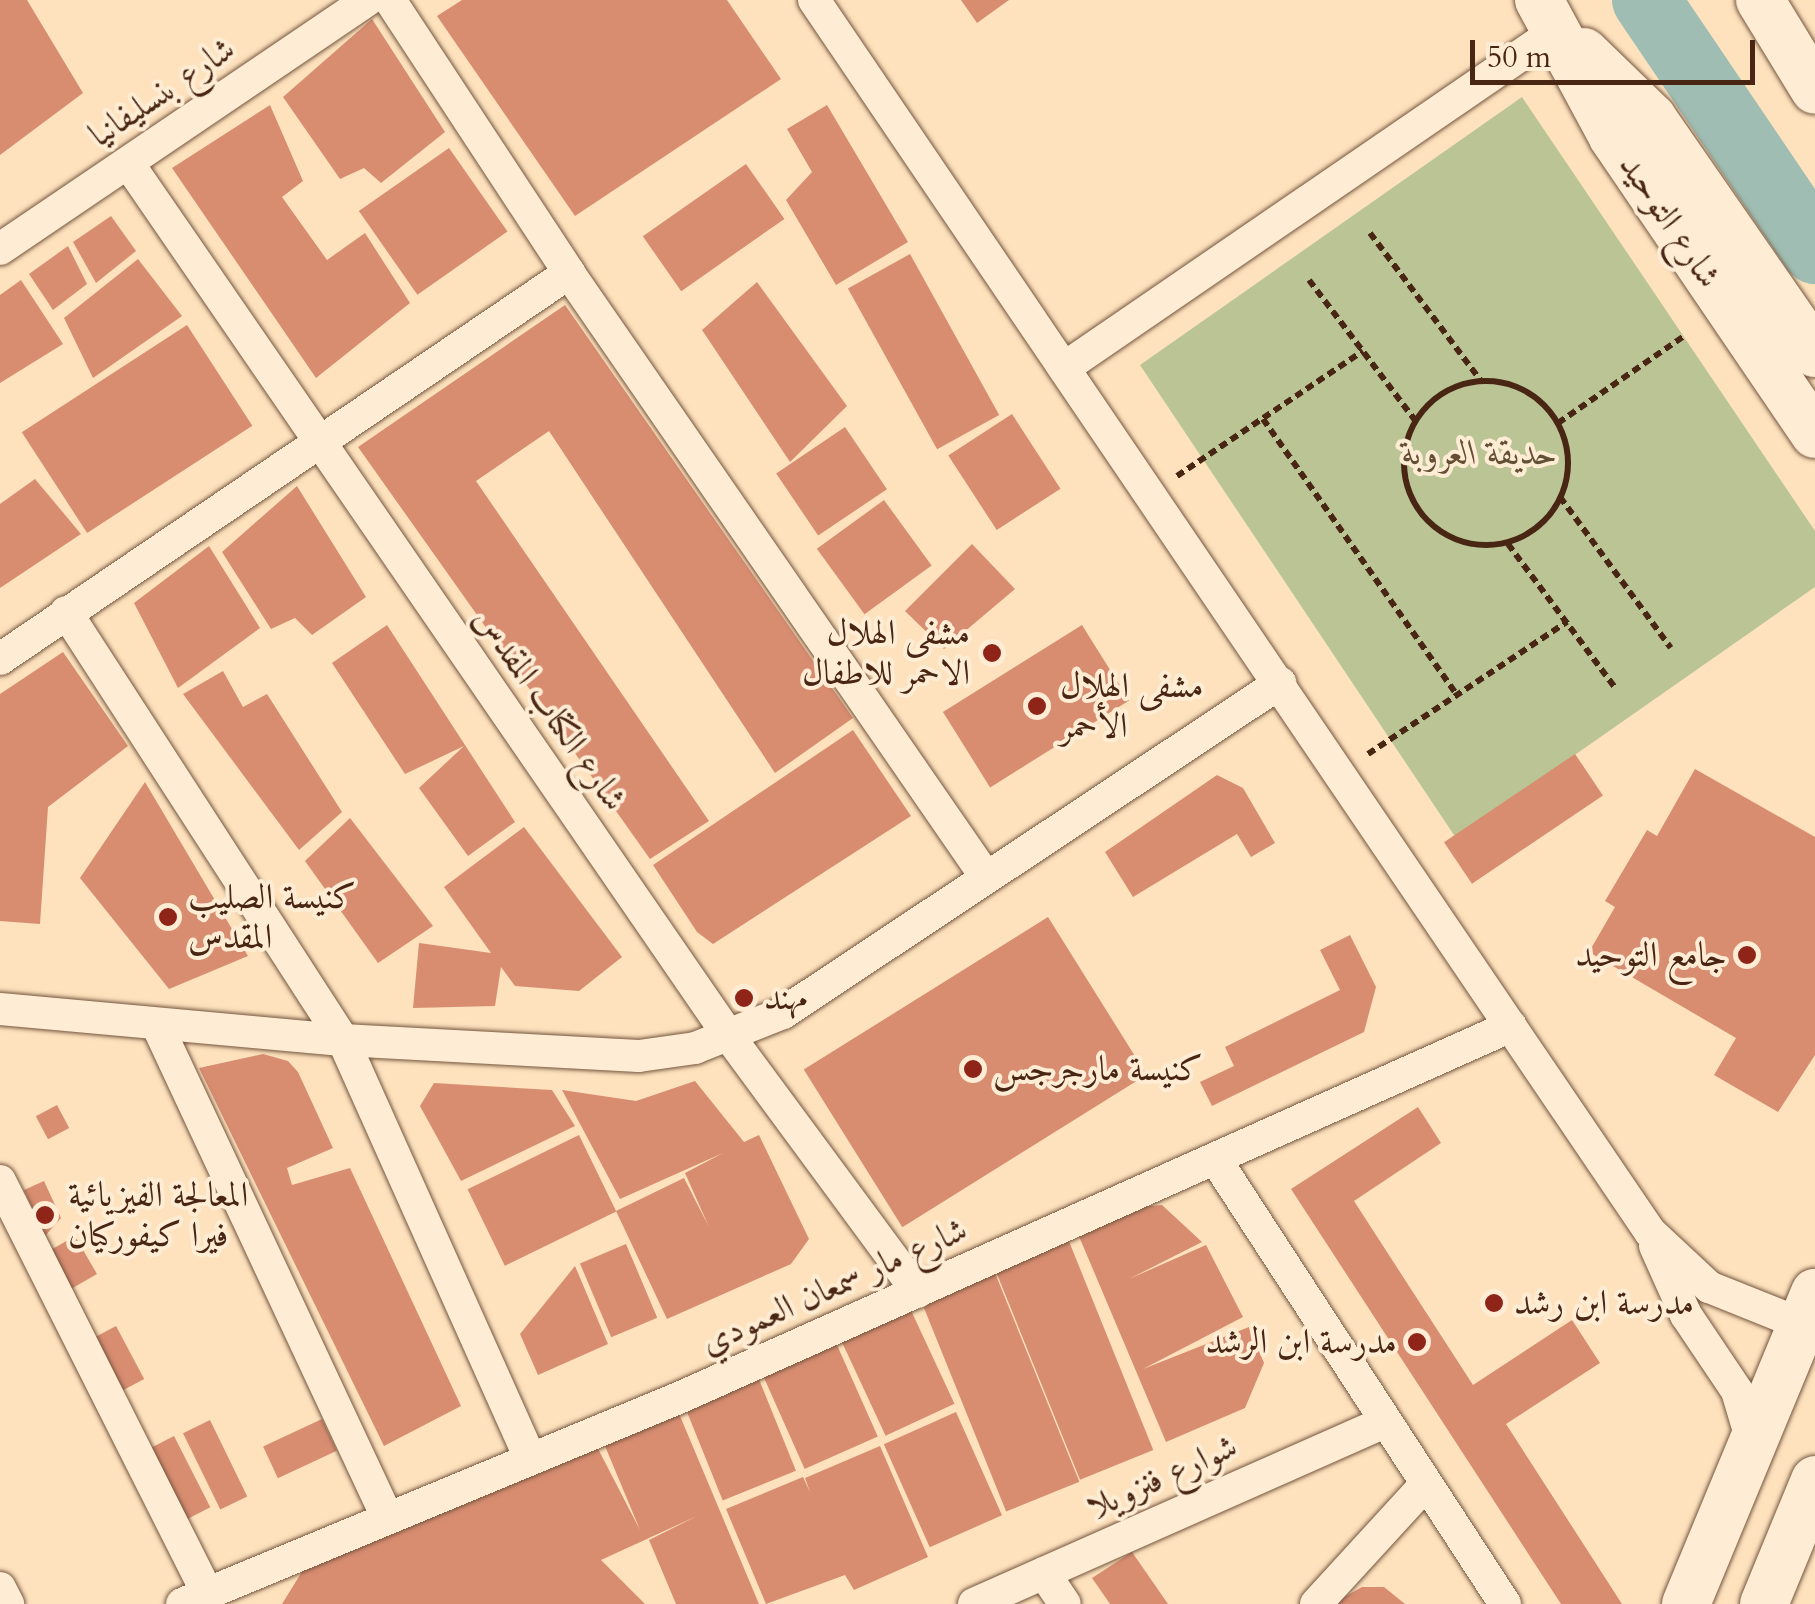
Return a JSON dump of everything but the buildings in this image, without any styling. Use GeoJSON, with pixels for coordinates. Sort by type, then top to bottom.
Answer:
{"type":"FeatureCollection","features":[{"type":"Feature","properties":{"kind":"main road"},"geometry":{"type":"LineString","coordinates":[[1760,0],[1815,90]]}},
{"type":"Feature","properties":{"kind":"main road"},"geometry":{"type":"LineString","coordinates":[[1549,15],[1652,118],[1815,352]]}},
{"type":"Feature","properties":{"kind":"main road","name":"شارع التوحيد"},"geometry":{"type":"LineString","coordinates":[[1549,15],[1614,137],[1815,434]]}},
{"type":"Feature","properties":{"kind":"main road"},"geometry":{"type":"LineString","coordinates":[[1686,1604],[1750,1438],[1807,1308]]}},
{"type":"Feature","properties":{"kind":"main road"},"geometry":{"type":"LineString","coordinates":[[1772,1597],[1815,1480]]}},
{"type":"Feature","properties":{"kind":"street","name":"شارع بنسليفانيا"},"geometry":{"type":"LineString","coordinates":[[0,249],[368,0]]}},
{"type":"Feature","properties":{"kind":"street"},"geometry":{"type":"LineString","coordinates":[[390,0],[569,273],[986,877]]}},
{"type":"Feature","properties":{"kind":"street"},"geometry":{"type":"LineString","coordinates":[[814,0],[1650,1232],[1686,1315],[1737,1391],[1750,1438]]}},
{"type":"Feature","properties":{"kind":"street"},"geometry":{"type":"LineString","coordinates":[[1064,368],[1549,15]]}},
{"type":"Feature","properties":{"kind":"street","name":"شارع الكتاب المقدس"},"geometry":{"type":"LineString","coordinates":[[128,162],[314,441],[730,1036],[918,1292]]}},
{"type":"Feature","properties":{"kind":"street"},"geometry":{"type":"LineString","coordinates":[[0,659],[314,441],[569,273]]}},
{"type":"Feature","properties":{"kind":"street"},"geometry":{"type":"LineString","coordinates":[[66,612],[343,1040],[529,1456]]}},
{"type":"Feature","properties":{"kind":"street"},"geometry":{"type":"LineString","coordinates":[[0,1009],[158,1027],[638,1056],[730,1036],[795,1006],[1280,683]]}},
{"type":"Feature","properties":{"kind":"street","name":"شارع مار سمعان العمودي"},"geometry":{"type":"LineString","coordinates":[[214,1597],[529,1456],[918,1292],[1511,1026]]}},
{"type":"Feature","properties":{"kind":"street"},"geometry":{"type":"LineString","coordinates":[[158,1027],[387,1518]]}},
{"type":"Feature","properties":{"kind":"street"},"geometry":{"type":"LineString","coordinates":[[1216,1160],[1382,1423],[1505,1604]]}},
{"type":"Feature","properties":{"kind":"street"},"geometry":{"type":"LineString","coordinates":[[0,1181],[214,1597]]}},
{"type":"Feature","properties":{"kind":"street"},"geometry":{"type":"LineString","coordinates":[[1650,1232],[1709,1287],[1807,1308]]}},
{"type":"Feature","properties":{"kind":"street","name":"شوارع فنزويلا"},"geometry":{"type":"LineString","coordinates":[[974,1604],[1382,1423]]}},
{"type":"Feature","properties":{"kind":"street"},"geometry":{"type":"LineString","coordinates":[[1316,1604],[1424,1486]]}},
{"type":"Feature","properties":{"kind":"street"},"geometry":{"type":"LineString","coordinates":[[1044,1573],[1065,1604]]}},
{"type":"Feature","properties":{"kind":"street"},"geometry":{"type":"LineString","coordinates":[[0,1588],[8,1604]]}},
{"type":"Feature","properties":{"kind":"path"},"geometry":{"type":"LineString","coordinates":[[1370,233],[1480,380],[1531,394],[1558,423],[1569,460],[1560,498],[1534,531],[1508,544],[1452,540],[1420,513],[1403,474],[1404,446],[1416,420],[1432,400],[1480,380]]}},
{"type":"Feature","properties":{"kind":"path"},"geometry":{"type":"LineString","coordinates":[[1309,280],[1416,420]]}},
{"type":"Feature","properties":{"kind":"path"},"geometry":{"type":"LineString","coordinates":[[1558,423],[1684,336]]}},
{"type":"Feature","properties":{"kind":"path"},"geometry":{"type":"LineString","coordinates":[[1151,494],[1363,351]]}},
{"type":"Feature","properties":{"kind":"path"},"geometry":{"type":"LineString","coordinates":[[1262,419],[1457,694]]}},
{"type":"Feature","properties":{"kind":"path"},"geometry":{"type":"LineString","coordinates":[[1560,498],[1671,648]]}},
{"type":"Feature","properties":{"kind":"path"},"geometry":{"type":"LineString","coordinates":[[1508,544],[1616,689]]}},
{"type":"Feature","properties":{"kind":"path"},"geometry":{"type":"LineString","coordinates":[[1340,772],[1567,622]]}},
{"type":"Feature","properties":{"kind":"green space","name":"حديقة العروبة"},"geometry":{"type":"Polygon","coordinates":[[[1522,97],[1815,531],[1815,587],[1456,838],[1140,365],[1522,97]]]}},
{"type":"Feature","properties":{"kind":"waterway"},"geometry":{"type":"LineString","coordinates":[[1646,0],[1815,250]]}},
{"type":"Feature","properties":{"kind":"place","name":"مشفى الهلال الاحمر للاطفال"},"geometry":{"type":"Point","coordinates":[992,653]}},
{"type":"Feature","properties":{"kind":"place","name":"مشفى الهلال الأحمر"},"geometry":{"type":"Point","coordinates":[1037,706]}},
{"type":"Feature","properties":{"kind":"place","name":"كنيسة الصليب المقدس"},"geometry":{"type":"Point","coordinates":[168,917]}},
{"type":"Feature","properties":{"kind":"place","name":"جامع التوحيد"},"geometry":{"type":"Point","coordinates":[1747,955]}},
{"type":"Feature","properties":{"kind":"place","name":"مهند"},"geometry":{"type":"Point","coordinates":[744,998]}},
{"type":"Feature","properties":{"kind":"place","name":"كنيسة مارجرجس"},"geometry":{"type":"Point","coordinates":[973,1069]}},
{"type":"Feature","properties":{"kind":"place","name":"المعالجة الفيزيائية فيرا كيفوركيان"},"geometry":{"type":"Point","coordinates":[45,1215]}},
{"type":"Feature","properties":{"kind":"place","name":"مدرسة ابن رشد"},"geometry":{"type":"Point","coordinates":[1494,1303]}},
{"type":"Feature","properties":{"kind":"place","name":"مدرسة ابن الرشد"},"geometry":{"type":"Point","coordinates":[1417,1342]}}]}
